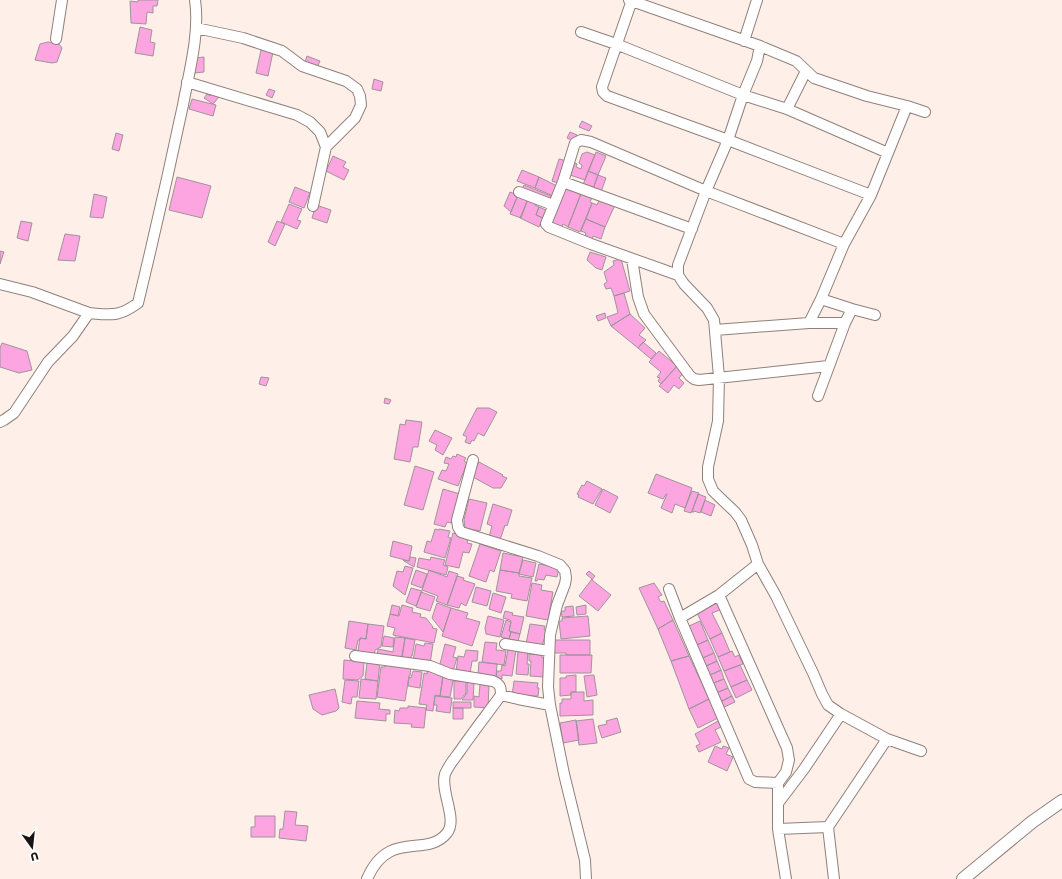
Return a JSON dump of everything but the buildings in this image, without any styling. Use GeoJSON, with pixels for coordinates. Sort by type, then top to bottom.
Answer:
{"type":"FeatureCollection","features":[{"type":"Feature","properties":{"kind":"street"},"geometry":{"type":"LineString","coordinates":[[56,38],[62,0]]}},
{"type":"Feature","properties":{"kind":"street"},"geometry":{"type":"LineString","coordinates":[[0,284],[32,292],[89,313],[112,315],[128,311],[138,303],[167,184],[187,82],[196,28],[197,11],[195,0]]}},
{"type":"Feature","properties":{"kind":"street"},"geometry":{"type":"LineString","coordinates":[[871,195],[608,96],[603,92],[602,87],[631,0],[760,46],[796,61],[814,78],[867,96],[925,112]]}},
{"type":"Feature","properties":{"kind":"street"},"geometry":{"type":"LineString","coordinates":[[744,41],[757,0]]}},
{"type":"Feature","properties":{"kind":"street"},"geometry":{"type":"LineString","coordinates":[[196,28],[243,38],[282,51],[302,66],[346,81],[357,89],[360,96],[361,105],[355,118],[326,146],[313,206]]}},
{"type":"Feature","properties":{"kind":"street"},"geometry":{"type":"LineString","coordinates":[[582,32],[616,44],[743,95],[788,109],[888,153]]}},
{"type":"Feature","properties":{"kind":"street"},"geometry":{"type":"LineString","coordinates":[[760,46],[757,61],[743,95],[728,140],[706,191],[678,265],[678,275],[684,284],[711,313],[714,320],[719,377],[718,421],[708,467],[708,479],[713,492],[735,512],[741,520],[758,564],[786,617],[828,705],[886,739],[921,751]]}},
{"type":"Feature","properties":{"kind":"street"},"geometry":{"type":"LineString","coordinates":[[788,109],[806,71]]}},
{"type":"Feature","properties":{"kind":"street"},"geometry":{"type":"LineString","coordinates":[[187,82],[297,115],[310,122],[320,132],[326,146]]}},
{"type":"Feature","properties":{"kind":"street"},"geometry":{"type":"LineString","coordinates":[[809,323],[822,299],[844,244],[871,195],[907,106]]}},
{"type":"Feature","properties":{"kind":"street"},"geometry":{"type":"LineString","coordinates":[[678,275],[549,227],[546,224],[563,182],[575,143],[580,140],[586,140],[706,191],[844,244]]}},
{"type":"Feature","properties":{"kind":"street"},"geometry":{"type":"LineString","coordinates":[[563,182],[692,229]]}},
{"type":"Feature","properties":{"kind":"street"},"geometry":{"type":"LineString","coordinates":[[519,192],[553,205]]}},
{"type":"Feature","properties":{"kind":"street"},"geometry":{"type":"LineString","coordinates":[[632,259],[641,306],[644,314],[690,376],[694,379],[828,366]]}},
{"type":"Feature","properties":{"kind":"street"},"geometry":{"type":"LineString","coordinates":[[822,299],[875,315]]}},
{"type":"Feature","properties":{"kind":"street"},"geometry":{"type":"LineString","coordinates":[[818,396],[844,323],[852,309]]}},
{"type":"Feature","properties":{"kind":"street"},"geometry":{"type":"LineString","coordinates":[[0,422],[14,413],[48,362],[73,336],[89,313]]}},
{"type":"Feature","properties":{"kind":"street"},"geometry":{"type":"LineString","coordinates":[[715,330],[809,323],[844,323]]}},
{"type":"Feature","properties":{"kind":"street"},"geometry":{"type":"LineString","coordinates":[[473,460],[457,520],[458,527],[461,532],[538,556],[560,565],[565,571],[565,584],[550,635],[548,687],[550,705],[564,774],[585,860],[586,879]]}},
{"type":"Feature","properties":{"kind":"street"},"geometry":{"type":"LineString","coordinates":[[680,618],[719,595],[758,564]]}},
{"type":"Feature","properties":{"kind":"street"},"geometry":{"type":"LineString","coordinates":[[669,589],[749,779],[752,782],[778,783]]}},
{"type":"Feature","properties":{"kind":"street"},"geometry":{"type":"LineString","coordinates":[[719,595],[787,748],[789,760],[786,772],[778,783],[778,829],[786,879]]}},
{"type":"Feature","properties":{"kind":"street"},"geometry":{"type":"LineString","coordinates":[[505,644],[549,651]]}},
{"type":"Feature","properties":{"kind":"street"},"geometry":{"type":"LineString","coordinates":[[355,656],[430,666],[450,674],[493,681],[499,684],[501,688],[501,695],[445,774],[444,786],[450,820],[448,832],[442,839],[431,844],[401,847],[391,850],[378,861],[371,871],[368,879]]}},
{"type":"Feature","properties":{"kind":"street"},"geometry":{"type":"LineString","coordinates":[[501,695],[550,705]]}},
{"type":"Feature","properties":{"kind":"street"},"geometry":{"type":"LineString","coordinates":[[779,802],[804,769],[841,714]]}},
{"type":"Feature","properties":{"kind":"street"},"geometry":{"type":"LineString","coordinates":[[834,879],[828,827],[886,739]]}},
{"type":"Feature","properties":{"kind":"street"},"geometry":{"type":"LineString","coordinates":[[963,879],[1032,822],[1062,801]]}},
{"type":"Feature","properties":{"kind":"street"},"geometry":{"type":"LineString","coordinates":[[778,829],[828,827]]}}]}
